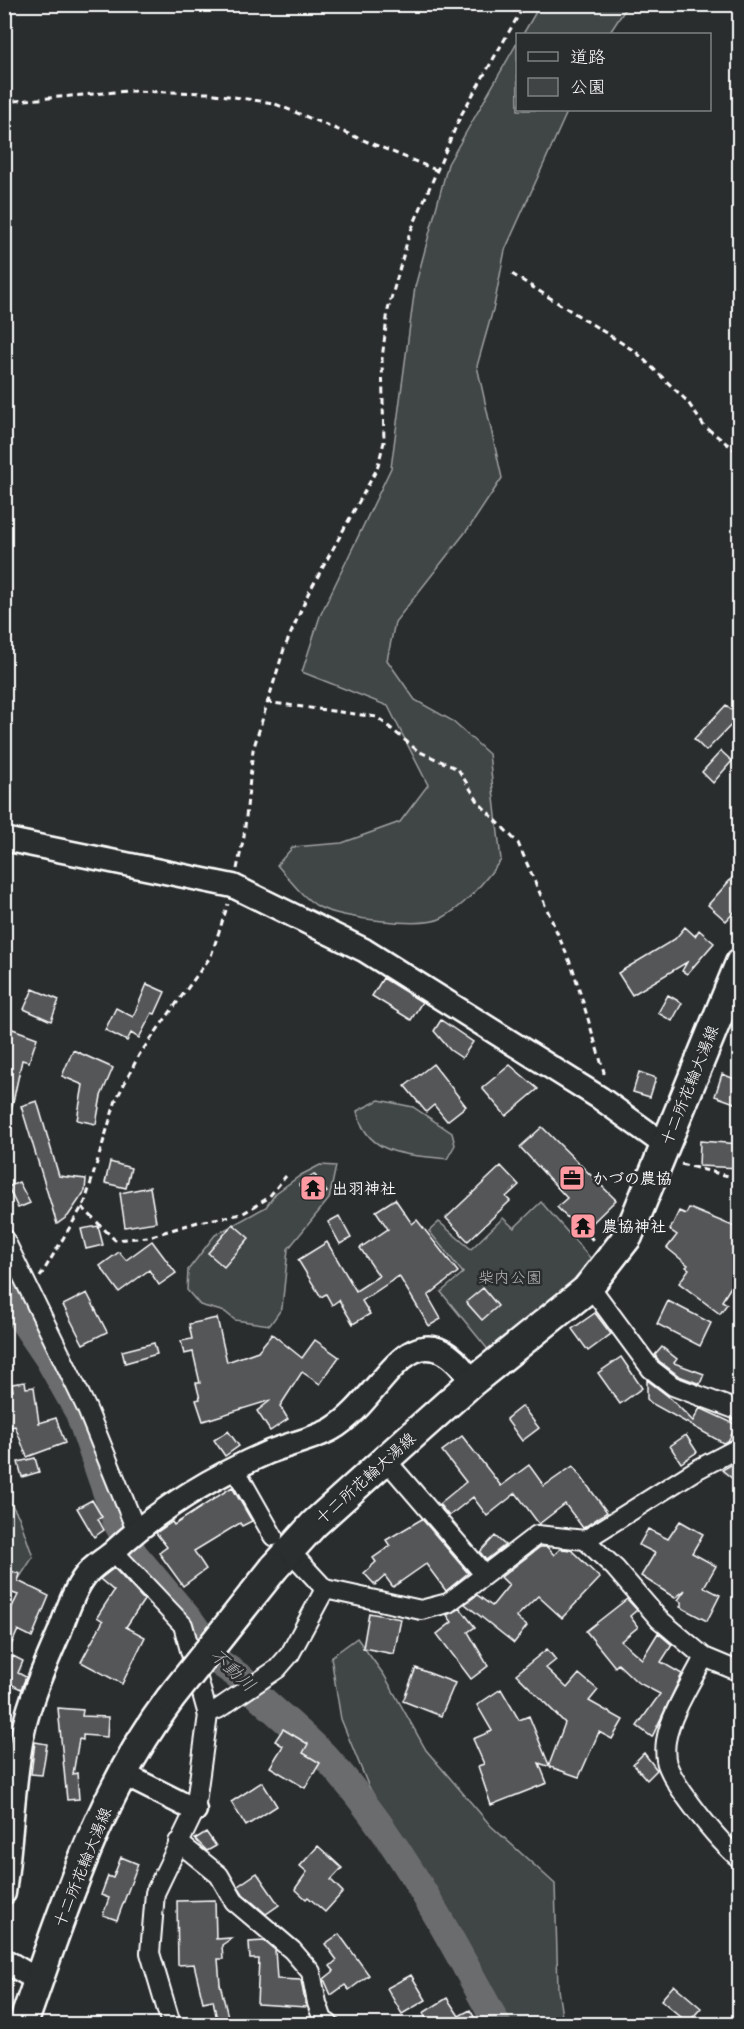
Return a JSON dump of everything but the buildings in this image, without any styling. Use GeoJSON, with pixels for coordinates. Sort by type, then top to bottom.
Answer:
{"type":"FeatureCollection","features":[{"type":"Feature","properties":{"kind":"main road","name":"十二所花輪大湯線"},"geometry":{"type":"LineString","coordinates":[[23,2025],[69,1898],[121,1773],[132,1753],[170,1699],[287,1565],[314,1524],[472,1382],[589,1285],[628,1236],[740,963]]}},
{"type":"Feature","properties":{"kind":"street"},"geometry":{"type":"LineString","coordinates":[[4,839],[234,886],[364,950],[600,1098],[662,1151]]}},
{"type":"Feature","properties":{"kind":"street"},"geometry":{"type":"LineString","coordinates":[[4,1238],[87,1409],[125,1540],[183,1625],[207,1713],[195,1810],[155,1893],[150,1953],[171,2025]]}},
{"type":"Feature","properties":{"kind":"street"},"geometry":{"type":"LineString","coordinates":[[589,1285],[651,1369],[673,1386],[740,1411]]}},
{"type":"Feature","properties":{"kind":"street"},"geometry":{"type":"LineString","coordinates":[[4,1893],[12,1841],[20,1747],[41,1675],[86,1575],[158,1513],[234,1467],[292,1442],[330,1430],[357,1410],[400,1362],[415,1351],[432,1348],[446,1352],[460,1363],[472,1382]]}},
{"type":"Feature","properties":{"kind":"street"},"geometry":{"type":"LineString","coordinates":[[585,1540],[696,1470],[740,1447]]}},
{"type":"Feature","properties":{"kind":"street"},"geometry":{"type":"LineString","coordinates":[[386,1460],[484,1574]]}},
{"type":"Feature","properties":{"kind":"street"},"geometry":{"type":"LineString","coordinates":[[234,1467],[273,1536]]}},
{"type":"Feature","properties":{"kind":"street"},"geometry":{"type":"LineString","coordinates":[[287,1565],[325,1589],[421,1610],[448,1603],[537,1535],[585,1540],[615,1568],[659,1619],[704,1658],[740,1672]]}},
{"type":"Feature","properties":{"kind":"street"},"geometry":{"type":"LineString","coordinates":[[207,1713],[277,1669],[290,1654],[325,1589]]}},
{"type":"Feature","properties":{"kind":"street"},"geometry":{"type":"LineString","coordinates":[[704,1658],[679,1707],[666,1741],[666,1763],[680,1787],[728,1849],[740,1858]]}},
{"type":"Feature","properties":{"kind":"street"},"geometry":{"type":"LineString","coordinates":[[121,1773],[195,1810]]}},
{"type":"Feature","properties":{"kind":"street"},"geometry":{"type":"LineString","coordinates":[[178,1842],[219,1875],[234,1901],[292,1950],[311,1972],[323,2020],[329,2025]]}},
{"type":"Feature","properties":{"kind":"street"},"geometry":{"type":"LineString","coordinates":[[4,1960],[39,1981]]}},
{"type":"Feature","properties":{"kind":"path"},"geometry":{"type":"LineString","coordinates":[[31,1292],[82,1207],[96,1172],[116,1100],[139,1055],[211,956],[234,886],[244,836],[253,750],[266,702],[284,650],[308,594],[377,469],[384,442],[382,358],[388,310],[410,235],[461,115],[525,4]]}},
{"type":"Feature","properties":{"kind":"path"},"geometry":{"type":"LineString","coordinates":[[4,102],[127,91],[219,94],[273,103],[436,170]]}},
{"type":"Feature","properties":{"kind":"path"},"geometry":{"type":"LineString","coordinates":[[512,274],[636,352],[687,401],[704,426],[740,454]]}},
{"type":"Feature","properties":{"kind":"path"},"geometry":{"type":"LineString","coordinates":[[266,702],[377,717],[417,751],[458,769],[479,803],[518,843],[573,969],[604,1072],[600,1098]]}},
{"type":"Feature","properties":{"kind":"path"},"geometry":{"type":"LineString","coordinates":[[662,1151],[740,1179]]}},
{"type":"Feature","properties":{"kind":"path"},"geometry":{"type":"LineString","coordinates":[[82,1207],[115,1240],[148,1237],[198,1222],[242,1214],[268,1198],[286,1176]]}},
{"type":"Feature","properties":{"kind":"green space"},"geometry":{"type":"Polygon","coordinates":[[[540,4],[628,5],[610,33],[524,33],[540,4]]]}},
{"type":"Feature","properties":{"kind":"green space"},"geometry":{"type":"Polygon","coordinates":[[[516,45],[516,111],[568,111],[505,250],[494,306],[477,366],[502,478],[471,525],[395,622],[387,660],[415,700],[451,720],[489,754],[501,860],[467,899],[442,918],[417,922],[380,921],[344,915],[319,907],[296,888],[277,865],[293,847],[342,843],[400,822],[428,785],[388,706],[302,672],[320,616],[391,468],[415,287],[448,164],[516,45]]]}},
{"type":"Feature","properties":{"kind":"green space"},"geometry":{"type":"Polygon","coordinates":[[[379,1100],[413,1107],[452,1133],[455,1145],[447,1159],[404,1154],[380,1145],[370,1137],[362,1126],[357,1111],[379,1100]]]}},
{"type":"Feature","properties":{"kind":"green space"},"geometry":{"type":"Polygon","coordinates":[[[320,1165],[336,1166],[329,1199],[288,1249],[282,1308],[270,1325],[235,1320],[225,1312],[200,1305],[187,1290],[188,1270],[215,1235],[266,1207],[276,1193],[320,1165]]]}},
{"type":"Feature","properties":{"kind":"green space","name":"柴内公園"},"geometry":{"type":"Polygon","coordinates":[[[541,1202],[592,1260],[551,1304],[490,1352],[441,1292],[463,1273],[429,1231],[439,1222],[471,1249],[503,1218],[514,1228],[541,1202]]]}},
{"type":"Feature","properties":{"kind":"green space"},"geometry":{"type":"Polygon","coordinates":[[[4,1492],[19,1517],[33,1557],[5,1600],[4,1492]]]}},
{"type":"Feature","properties":{"kind":"green space"},"geometry":{"type":"Polygon","coordinates":[[[357,1638],[384,1675],[426,1750],[491,1826],[555,1884],[558,1989],[563,2024],[504,2024],[368,1785],[341,1719],[331,1657],[357,1638]]]}},
{"type":"Feature","properties":{"kind":"waterway","name":"不動川"},"geometry":{"type":"LineString","coordinates":[[4,1293],[48,1358],[79,1413],[117,1523],[134,1554],[192,1623],[220,1663],[243,1679],[328,1760],[377,1821],[420,1887],[497,2024]]}},
{"type":"Feature","properties":{"kind":"place","name":"かづの農協"},"geometry":{"type":"Point","coordinates":[572,1178]}},
{"type":"Feature","properties":{"kind":"place","name":"出羽神社"},"geometry":{"type":"Point","coordinates":[313,1188]}},
{"type":"Feature","properties":{"kind":"place","name":"農協神社"},"geometry":{"type":"Point","coordinates":[583,1226]}}]}
